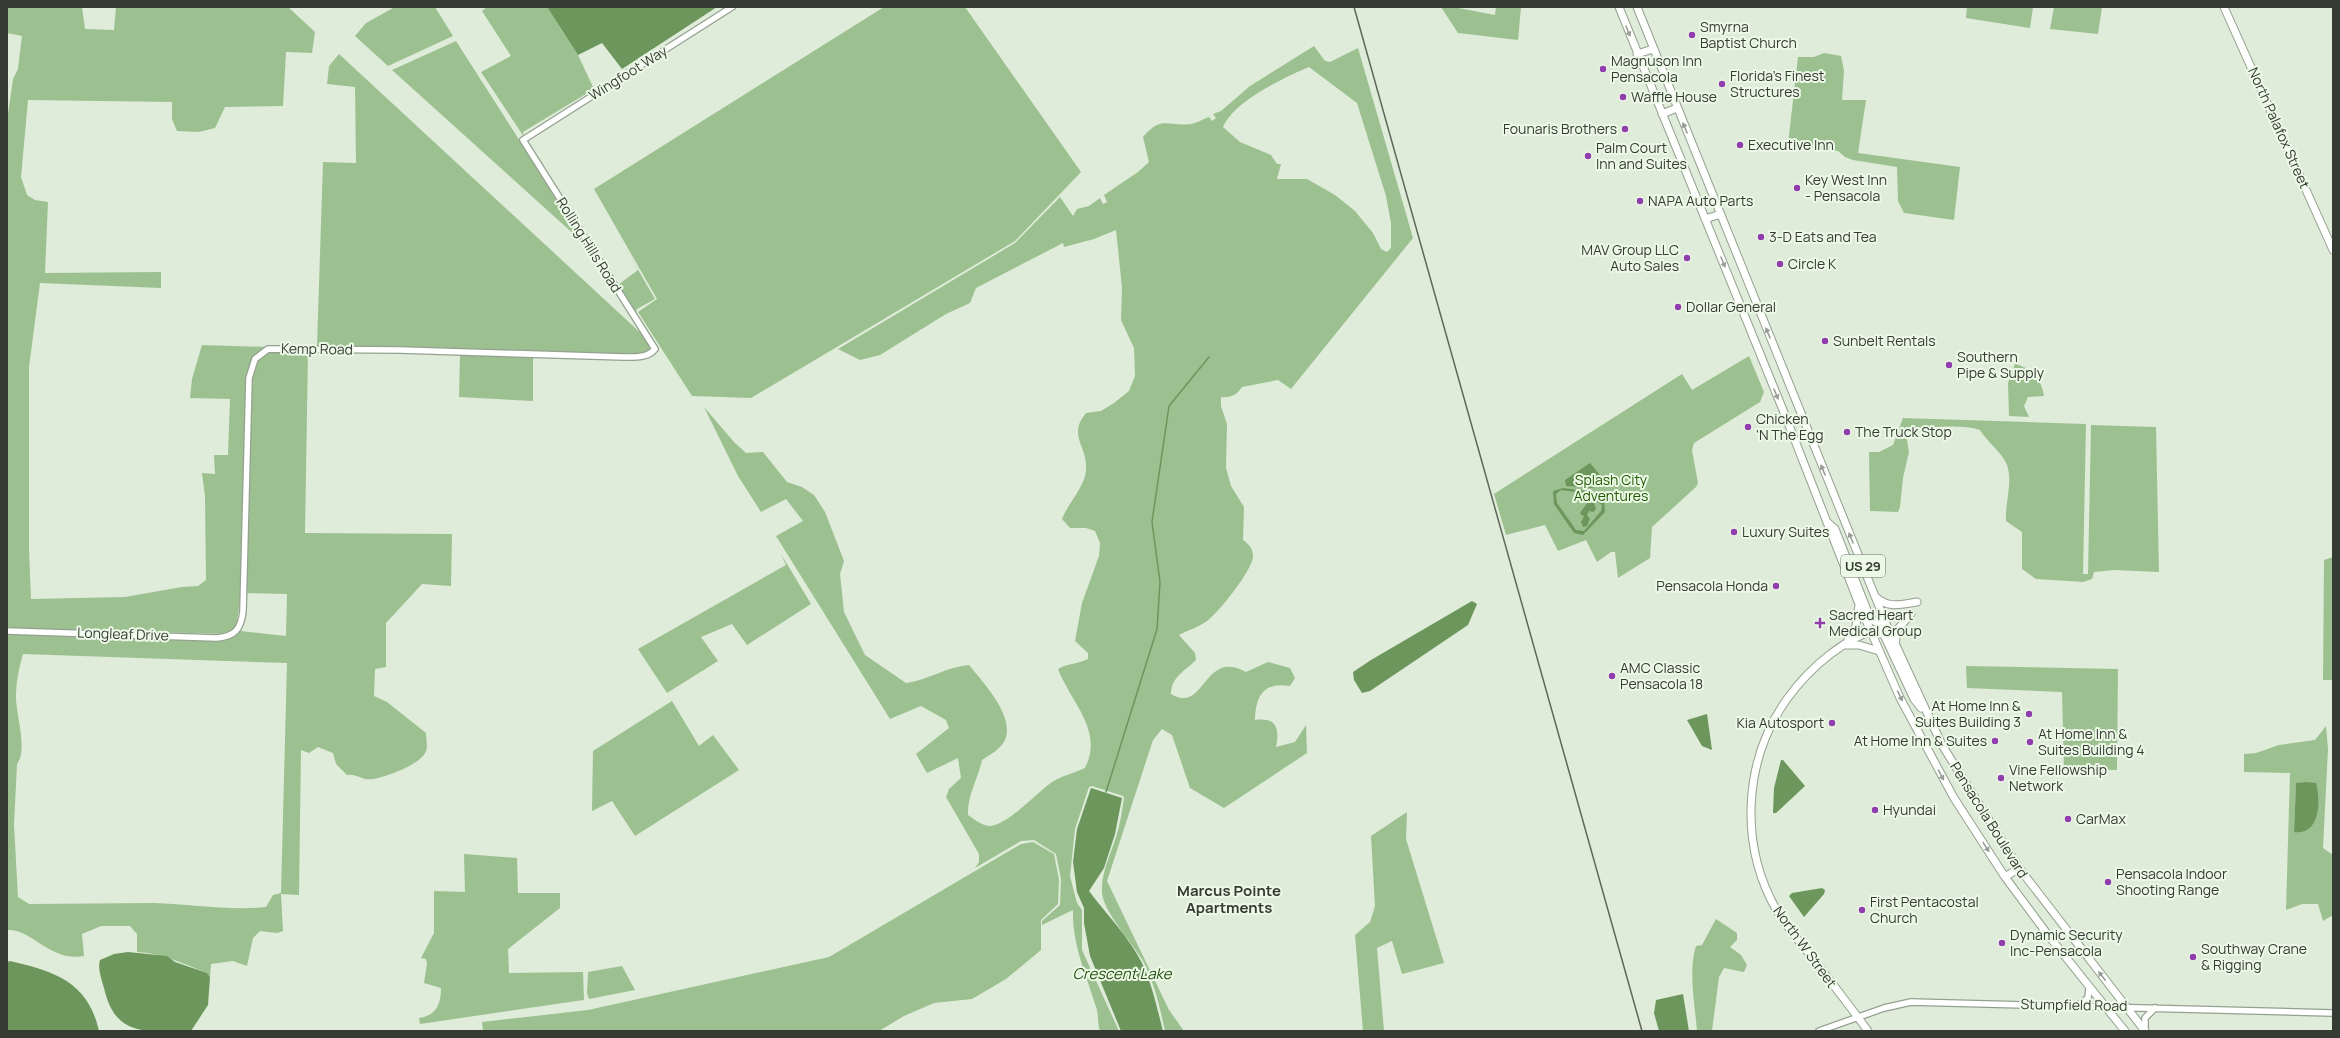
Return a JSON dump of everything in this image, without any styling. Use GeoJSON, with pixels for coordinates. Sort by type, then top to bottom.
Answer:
{"type":"FeatureCollection","features":[{"type":"Feature","properties":{"kind":"main road","name":"Pensacola Boulevard"},"geometry":{"type":"LineString","coordinates":[[1619,7],[1785,415],[1859,604],[1900,698],[1954,798],[2005,877],[2048,935],[2089,984],[2125,1031]]}},
{"type":"Feature","properties":{"kind":"main road","name":"Pensacola Boulevard"},"geometry":{"type":"LineString","coordinates":[[1637,7],[1721,214],[1800,415],[1887,626],[1942,745],[2019,868],[2145,1031]]}},
{"type":"Feature","properties":{"kind":"main road","name":"North Palafox Street"},"geometry":{"type":"LineString","coordinates":[[2224,7],[2333,250]]}},
{"type":"Feature","properties":{"kind":"main road"},"geometry":{"type":"LineString","coordinates":[[1638,54],[1653,49]]}},
{"type":"Feature","properties":{"kind":"main road"},"geometry":{"type":"LineString","coordinates":[[1662,114],[1677,108]]}},
{"type":"Feature","properties":{"kind":"main road"},"geometry":{"type":"LineString","coordinates":[[1705,219],[1721,214]]}},
{"type":"Feature","properties":{"kind":"main road"},"geometry":{"type":"LineString","coordinates":[[1826,521],[1835,529],[1869,615],[1874,622],[1887,626]]}},
{"type":"Feature","properties":{"kind":"main road"},"geometry":{"type":"LineString","coordinates":[[1875,595],[1882,602],[1892,606],[1917,602]]}},
{"type":"Feature","properties":{"kind":"main road"},"geometry":{"type":"LineString","coordinates":[[1842,647],[1855,629],[1859,604]]}},
{"type":"Feature","properties":{"kind":"main road"},"geometry":{"type":"LineString","coordinates":[[1895,645],[1897,630],[1911,614]]}},
{"type":"Feature","properties":{"kind":"main road","name":"North W Street"},"geometry":{"type":"LineString","coordinates":[[1868,1031],[1777,910],[1759,870],[1751,827],[1752,783],[1759,754],[1768,728],[1795,688],[1815,667],[1842,647],[1870,630],[1887,626]]}},
{"type":"Feature","properties":{"kind":"main road"},"geometry":{"type":"LineString","coordinates":[[1870,630],[1884,635],[1914,699],[1926,712]]}},
{"type":"Feature","properties":{"kind":"main road"},"geometry":{"type":"LineString","coordinates":[[1842,647],[1859,645],[1879,651]]}},
{"type":"Feature","properties":{"kind":"main road"},"geometry":{"type":"LineString","coordinates":[[1929,751],[1942,745]]}},
{"type":"Feature","properties":{"kind":"main road"},"geometry":{"type":"LineString","coordinates":[[2005,877],[2019,868]]}},
{"type":"Feature","properties":{"kind":"street","name":"Wingfoot Way"},"geometry":{"type":"LineString","coordinates":[[523,140],[732,7]]}},
{"type":"Feature","properties":{"kind":"street","name":"Rolling Hills Road"},"geometry":{"type":"LineString","coordinates":[[523,140],[655,349]]}},
{"type":"Feature","properties":{"kind":"street","name":"Kemp Road"},"geometry":{"type":"LineString","coordinates":[[237,631],[242,622],[243,611],[249,378],[255,359],[264,352],[273,348],[624,357],[650,354],[655,349]]}},
{"type":"Feature","properties":{"kind":"street","name":"Longleaf Drive"},"geometry":{"type":"LineString","coordinates":[[7,630],[216,638],[228,636],[237,631]]}},
{"type":"Feature","properties":{"kind":"street"},"geometry":{"type":"LineString","coordinates":[[2077,1005],[2088,998],[2089,984]]}},
{"type":"Feature","properties":{"kind":"street","name":"Stumpfield Road"},"geometry":{"type":"LineString","coordinates":[[1819,1031],[1884,1008],[1911,1002],[2105,1005],[2333,1013]]}},
{"type":"Feature","properties":{"kind":"street"},"geometry":{"type":"LineString","coordinates":[[2145,1031],[2144,1023],[2146,1015],[2157,1008]]}},
{"type":"Feature","properties":{"kind":"green space"},"geometry":{"type":"Polygon","coordinates":[[[7,7],[82,7],[85,29],[114,30],[116,7],[288,7],[315,32],[312,53],[286,52],[283,106],[225,107],[215,128],[199,132],[177,131],[172,119],[172,102],[28,100],[21,177],[27,195],[35,200],[48,202],[45,273],[161,272],[161,288],[40,283],[29,367],[29,549],[31,599],[125,597],[182,587],[198,586],[206,580],[205,496],[202,473],[215,474],[214,455],[228,455],[230,399],[190,398],[192,379],[202,345],[268,347],[253,358],[246,377],[241,593],[236,628],[227,634],[7,628],[7,121],[13,79],[18,69],[22,36],[7,33],[7,7]]]}},
{"type":"Feature","properties":{"kind":"green space"},"geometry":{"type":"Polygon","coordinates":[[[395,7],[435,7],[453,36],[388,66],[355,36],[366,23],[395,7]]]}},
{"type":"Feature","properties":{"kind":"green space"},"geometry":{"type":"Polygon","coordinates":[[[487,7],[547,7],[578,55],[594,89],[523,132],[524,137],[481,72],[511,56],[482,11],[487,7]]]}},
{"type":"Feature","properties":{"kind":"green space"},"geometry":{"type":"Polygon","coordinates":[[[884,7],[965,7],[1081,172],[1015,241],[751,398],[692,396],[638,312],[657,299],[594,189],[884,7]]]}},
{"type":"Feature","properties":{"kind":"green space"},"geometry":{"type":"Polygon","coordinates":[[[1441,7],[1453,7],[1495,15],[1496,7],[1521,7],[1518,40],[1458,33],[1441,7]]]}},
{"type":"Feature","properties":{"kind":"green space"},"geometry":{"type":"Polygon","coordinates":[[[1967,7],[2033,7],[2030,28],[1966,18],[1967,7]]]}},
{"type":"Feature","properties":{"kind":"green space"},"geometry":{"type":"Polygon","coordinates":[[[2054,7],[2102,7],[2098,34],[2050,29],[2054,7]]]}},
{"type":"Feature","properties":{"kind":"green space"},"geometry":{"type":"Polygon","coordinates":[[[456,41],[587,246],[392,70],[456,41]]]}},
{"type":"Feature","properties":{"kind":"green space"},"geometry":{"type":"Polygon","coordinates":[[[1314,46],[1325,61],[1330,62],[1358,48],[1413,238],[1291,389],[1278,380],[1242,387],[1233,395],[1221,397],[1221,406],[1227,424],[1226,468],[1231,486],[1244,507],[1243,540],[1253,552],[1253,557],[1247,572],[1219,609],[1204,623],[1179,635],[1195,653],[1196,660],[1183,671],[1173,683],[1171,694],[1181,698],[1191,696],[1216,671],[1224,667],[1234,667],[1246,672],[1268,662],[1290,668],[1295,678],[1290,686],[1273,686],[1263,692],[1257,704],[1255,720],[1268,720],[1275,725],[1277,729],[1276,747],[1295,742],[1306,725],[1307,753],[1224,808],[1190,788],[1172,735],[1162,729],[1153,740],[1107,881],[1169,1010],[1184,1031],[1165,1031],[1156,995],[1147,969],[1138,953],[1113,918],[1104,901],[1102,893],[1103,878],[1119,828],[1124,798],[1123,796],[1092,786],[1089,787],[1075,829],[1070,876],[1077,903],[1082,910],[1082,950],[1119,1031],[1100,1031],[1097,1010],[1077,947],[1073,923],[1073,910],[1042,925],[1042,921],[1060,905],[1061,879],[1056,854],[1034,840],[1021,841],[975,868],[979,862],[979,854],[946,797],[949,789],[961,778],[958,758],[927,773],[916,754],[949,728],[946,720],[921,706],[890,719],[776,536],[803,521],[786,499],[761,512],[738,476],[704,407],[734,442],[746,453],[763,452],[787,482],[802,487],[814,495],[825,512],[844,561],[840,574],[844,612],[865,655],[906,683],[953,668],[969,665],[995,698],[1005,718],[1007,728],[1006,737],[999,748],[982,760],[969,801],[968,815],[987,826],[997,824],[1005,820],[1052,782],[1085,768],[1090,754],[1091,741],[1084,717],[1058,669],[1088,659],[1088,653],[1075,641],[1082,603],[1099,556],[1100,543],[1095,531],[1086,528],[1070,528],[1062,519],[1080,489],[1085,476],[1086,462],[1078,435],[1078,428],[1081,421],[1086,413],[1101,411],[1129,391],[1135,376],[1134,348],[1121,320],[1122,288],[1116,230],[1094,239],[1064,247],[1063,243],[976,288],[970,303],[946,314],[880,355],[860,360],[838,349],[1015,243],[1060,197],[1073,216],[1077,209],[1089,206],[1100,198],[1103,204],[1107,202],[1104,195],[1138,172],[1149,162],[1143,137],[1150,130],[1155,126],[1165,123],[1183,125],[1191,124],[1209,117],[1212,121],[1216,118],[1213,114],[1221,111],[1250,86],[1314,46]],[[1309,67],[1286,77],[1248,99],[1237,108],[1223,127],[1240,142],[1271,155],[1277,164],[1281,164],[1277,179],[1307,179],[1335,195],[1355,211],[1373,233],[1381,249],[1387,252],[1391,248],[1391,223],[1386,196],[1357,103],[1309,67]]]}},
{"type":"Feature","properties":{"kind":"green space"},"geometry":{"type":"Polygon","coordinates":[[[1824,53],[1841,56],[1844,71],[1842,100],[1866,100],[1858,153],[1960,167],[1954,220],[1904,213],[1898,201],[1897,167],[1853,160],[1845,157],[1838,151],[1788,144],[1798,57],[1814,57],[1824,53]]]}},
{"type":"Feature","properties":{"kind":"green space"},"geometry":{"type":"Polygon","coordinates":[[[339,54],[645,337],[652,349],[642,353],[624,355],[317,346],[323,162],[356,163],[355,87],[327,84],[329,66],[339,54]]]}},
{"type":"Feature","properties":{"kind":"green space"},"geometry":{"type":"Polygon","coordinates":[[[625,247],[655,299],[637,309],[636,313],[618,285],[638,270],[625,247]]]}},
{"type":"Feature","properties":{"kind":"green space"},"geometry":{"type":"Polygon","coordinates":[[[308,351],[305,533],[452,534],[451,586],[422,584],[386,623],[386,667],[375,669],[374,696],[387,702],[426,733],[427,749],[418,761],[411,765],[386,776],[369,779],[347,775],[336,764],[333,753],[318,747],[309,753],[301,750],[299,895],[281,894],[283,931],[277,933],[260,931],[253,938],[247,966],[233,961],[211,964],[210,977],[207,973],[173,960],[155,954],[137,952],[137,934],[130,926],[101,926],[82,934],[84,956],[72,957],[61,954],[51,950],[25,934],[7,930],[7,633],[216,640],[229,639],[240,631],[286,636],[287,594],[246,593],[251,378],[258,361],[268,352],[308,351]],[[23,654],[18,675],[16,697],[22,741],[20,758],[17,764],[14,825],[18,897],[29,904],[154,903],[224,908],[266,907],[273,895],[281,893],[287,663],[23,654]]]}},
{"type":"Feature","properties":{"kind":"green space"},"geometry":{"type":"Polygon","coordinates":[[[460,355],[533,357],[533,401],[459,397],[460,355]]]}},
{"type":"Feature","properties":{"kind":"green space","name":"Splash City Adventures"},"geometry":{"type":"Polygon","coordinates":[[[1749,356],[1764,392],[1760,402],[1694,443],[1692,450],[1698,483],[1696,487],[1652,527],[1650,558],[1618,578],[1615,552],[1611,552],[1597,562],[1586,540],[1558,551],[1545,525],[1506,535],[1494,494],[1682,374],[1692,390],[1749,356]]]}},
{"type":"Feature","properties":{"kind":"green space"},"geometry":{"type":"Polygon","coordinates":[[[2015,364],[2031,371],[2038,379],[2043,390],[2044,396],[2028,397],[2024,406],[2029,417],[2009,416],[2008,383],[2015,364]]]}},
{"type":"Feature","properties":{"kind":"green space"},"geometry":{"type":"Polygon","coordinates":[[[1903,418],[2086,424],[2083,574],[2088,574],[2091,425],[2156,427],[2159,572],[2114,570],[2094,572],[2092,579],[2083,582],[2036,579],[2022,569],[2022,532],[2006,521],[2009,486],[2009,472],[2007,465],[2002,456],[1986,439],[1980,430],[1971,428],[1952,427],[1905,429],[1909,452],[1903,478],[1900,507],[1898,512],[1870,511],[1869,452],[1879,452],[1893,445],[1903,418]]]}},
{"type":"Feature","properties":{"kind":"green space"},"geometry":{"type":"Polygon","coordinates":[[[781,554],[811,604],[747,645],[732,624],[701,637],[718,661],[667,693],[638,649],[786,565],[781,554]]]}},
{"type":"Feature","properties":{"kind":"green space"},"geometry":{"type":"Polygon","coordinates":[[[2333,557],[2333,680],[2323,680],[2324,560],[2333,557]]]}},
{"type":"Feature","properties":{"kind":"green space"},"geometry":{"type":"Polygon","coordinates":[[[1966,666],[2118,669],[2117,770],[2064,769],[2062,692],[1967,688],[1966,666]]]}},
{"type":"Feature","properties":{"kind":"green space"},"geometry":{"type":"Polygon","coordinates":[[[672,701],[699,746],[713,735],[739,770],[635,836],[612,801],[592,811],[593,751],[672,701]]]}},
{"type":"Feature","properties":{"kind":"green space"},"geometry":{"type":"Polygon","coordinates":[[[2326,726],[2328,749],[2323,848],[2333,855],[2333,915],[2323,921],[2318,904],[2302,904],[2286,910],[2290,773],[2244,772],[2244,754],[2256,753],[2279,745],[2315,740],[2326,726]],[[2306,782],[2296,784],[2294,832],[2306,782]]]}},
{"type":"Feature","properties":{"kind":"green space"},"geometry":{"type":"Polygon","coordinates":[[[1407,812],[1406,839],[1444,963],[1402,974],[1392,941],[1377,948],[1384,1031],[1363,1031],[1355,935],[1370,922],[1375,906],[1371,836],[1407,812]]]}},
{"type":"Feature","properties":{"kind":"green space"},"geometry":{"type":"Polygon","coordinates":[[[1033,842],[1054,854],[1059,880],[1058,904],[1041,920],[1041,950],[1006,979],[972,999],[934,1003],[904,1016],[879,1031],[483,1031],[482,1022],[588,1010],[829,957],[1021,844],[1033,842]]]}},
{"type":"Feature","properties":{"kind":"green space"},"geometry":{"type":"Polygon","coordinates":[[[464,854],[517,858],[518,893],[560,893],[560,908],[508,949],[509,973],[583,972],[584,1000],[420,1024],[419,1018],[430,1015],[433,1012],[439,1004],[441,994],[441,988],[424,983],[427,964],[426,959],[421,958],[434,933],[434,891],[465,892],[464,854]]]}},
{"type":"Feature","properties":{"kind":"green space"},"geometry":{"type":"Polygon","coordinates":[[[1716,919],[1737,933],[1737,940],[1730,947],[1741,955],[1747,965],[1744,972],[1724,968],[1719,977],[1712,1031],[1697,1031],[1692,966],[1696,946],[1702,945],[1716,919]]]}},
{"type":"Feature","properties":{"kind":"green space"},"geometry":{"type":"Polygon","coordinates":[[[622,966],[635,990],[589,999],[587,993],[588,972],[622,966]]]}},
{"type":"Feature","properties":{"kind":"water"},"geometry":{"type":"Polygon","coordinates":[[[547,7],[717,7],[622,69],[602,43],[578,55],[547,7]]]}},
{"type":"Feature","properties":{"kind":"water"},"geometry":{"type":"Polygon","coordinates":[[[1590,463],[1600,475],[1593,488],[1566,486],[1565,480],[1590,463]]]}},
{"type":"Feature","properties":{"kind":"water"},"geometry":{"type":"Polygon","coordinates":[[[1563,488],[1586,491],[1604,501],[1605,512],[1583,535],[1574,533],[1554,504],[1553,491],[1563,488]],[[1561,490],[1556,494],[1557,503],[1576,530],[1584,531],[1601,511],[1602,505],[1583,493],[1561,490]]]}},
{"type":"Feature","properties":{"kind":"water"},"geometry":{"type":"Polygon","coordinates":[[[1588,502],[1594,503],[1596,509],[1593,512],[1589,511],[1587,515],[1590,519],[1587,526],[1583,527],[1581,522],[1584,516],[1580,513],[1588,502]]]}},
{"type":"Feature","properties":{"kind":"water"},"geometry":{"type":"Polygon","coordinates":[[[1472,601],[1477,604],[1468,625],[1370,691],[1362,693],[1354,680],[1353,672],[1472,601]]]}},
{"type":"Feature","properties":{"kind":"water"},"geometry":{"type":"Polygon","coordinates":[[[1707,714],[1712,750],[1702,746],[1687,720],[1707,714]]]}},
{"type":"Feature","properties":{"kind":"water"},"geometry":{"type":"Polygon","coordinates":[[[1781,760],[1783,760],[1805,786],[1776,813],[1773,813],[1774,788],[1781,760]]]}},
{"type":"Feature","properties":{"kind":"water"},"geometry":{"type":"Polygon","coordinates":[[[2296,783],[2316,783],[2318,790],[2317,816],[2309,829],[2303,832],[2294,832],[2296,783]]]}},
{"type":"Feature","properties":{"kind":"water","name":"Crescent Lake"},"geometry":{"type":"Polygon","coordinates":[[[1091,788],[1122,798],[1115,834],[1104,868],[1089,891],[1137,953],[1146,971],[1163,1031],[1121,1031],[1090,956],[1084,923],[1084,908],[1077,892],[1073,862],[1077,829],[1091,788]]]}},
{"type":"Feature","properties":{"kind":"water"},"geometry":{"type":"Polygon","coordinates":[[[1822,888],[1825,890],[1824,894],[1804,917],[1789,896],[1792,893],[1822,888]]]}},
{"type":"Feature","properties":{"kind":"water"},"geometry":{"type":"Polygon","coordinates":[[[128,952],[167,956],[175,962],[207,973],[210,977],[208,1005],[191,1031],[148,1031],[126,1025],[118,1018],[110,1007],[99,964],[100,960],[114,954],[128,952]]]}},
{"type":"Feature","properties":{"kind":"water"},"geometry":{"type":"Polygon","coordinates":[[[10,961],[54,974],[66,981],[86,1000],[94,1014],[99,1031],[7,1031],[7,962],[10,961]]]}},
{"type":"Feature","properties":{"kind":"water"},"geometry":{"type":"Polygon","coordinates":[[[1683,994],[1689,1031],[1659,1031],[1654,1013],[1656,1000],[1683,994]]]}},
{"type":"Feature","properties":{"kind":"waterway"},"geometry":{"type":"LineString","coordinates":[[1106,792],[1157,629],[1160,582],[1152,522],[1169,406],[1209,357]]}},
{"type":"Feature","properties":{"kind":"railway"},"geometry":{"type":"LineString","coordinates":[[1354,7],[1642,1031]]}},
{"type":"Feature","properties":{"kind":"place","name":"Smyrna Baptist Church"},"geometry":{"type":"Point","coordinates":[1692,35]}},
{"type":"Feature","properties":{"kind":"place","name":"Magnuson Inn Pensacola"},"geometry":{"type":"Point","coordinates":[1603,69]}},
{"type":"Feature","properties":{"kind":"place","name":"Florida's Finest Structures"},"geometry":{"type":"Point","coordinates":[1722,84]}},
{"type":"Feature","properties":{"kind":"place","name":"Waffle House"},"geometry":{"type":"Point","coordinates":[1623,97]}},
{"type":"Feature","properties":{"kind":"place","name":"Founaris Brothers"},"geometry":{"type":"Point","coordinates":[1625,129]}},
{"type":"Feature","properties":{"kind":"place","name":"Executive Inn"},"geometry":{"type":"Point","coordinates":[1740,145]}},
{"type":"Feature","properties":{"kind":"place","name":"Palm Court Inn and Suites"},"geometry":{"type":"Point","coordinates":[1588,156]}},
{"type":"Feature","properties":{"kind":"place","name":"Key West Inn - Pensacola"},"geometry":{"type":"Point","coordinates":[1797,188]}},
{"type":"Feature","properties":{"kind":"place","name":"NAPA Auto Parts"},"geometry":{"type":"Point","coordinates":[1640,201]}},
{"type":"Feature","properties":{"kind":"place","name":"3-D Eats and Tea"},"geometry":{"type":"Point","coordinates":[1761,237]}},
{"type":"Feature","properties":{"kind":"place","name":"MAV Group LLC Auto Sales"},"geometry":{"type":"Point","coordinates":[1687,258]}},
{"type":"Feature","properties":{"kind":"place","name":"Circle K"},"geometry":{"type":"Point","coordinates":[1780,264]}},
{"type":"Feature","properties":{"kind":"place","name":"Dollar General"},"geometry":{"type":"Point","coordinates":[1678,307]}},
{"type":"Feature","properties":{"kind":"place","name":"Sunbelt Rentals"},"geometry":{"type":"Point","coordinates":[1825,341]}},
{"type":"Feature","properties":{"kind":"place","name":"Southern Pipe & Supply"},"geometry":{"type":"Point","coordinates":[1949,365]}},
{"type":"Feature","properties":{"kind":"place","name":"Chicken 'N The Egg"},"geometry":{"type":"Point","coordinates":[1748,427]}},
{"type":"Feature","properties":{"kind":"place","name":"The Truck Stop"},"geometry":{"type":"Point","coordinates":[1847,432]}},
{"type":"Feature","properties":{"kind":"place","name":"Luxury Suites"},"geometry":{"type":"Point","coordinates":[1734,532]}},
{"type":"Feature","properties":{"kind":"place","name":"Pensacola Honda"},"geometry":{"type":"Point","coordinates":[1776,586]}},
{"type":"Feature","properties":{"kind":"place","name":"Sacred Heart Medical Group"},"geometry":{"type":"Point","coordinates":[1820,623]}},
{"type":"Feature","properties":{"kind":"place","name":"AMC Classic Pensacola 18"},"geometry":{"type":"Point","coordinates":[1612,676]}},
{"type":"Feature","properties":{"kind":"place","name":"At Home Inn & Suites Building 3"},"geometry":{"type":"Point","coordinates":[2029,714]}},
{"type":"Feature","properties":{"kind":"place","name":"Kia Autosport"},"geometry":{"type":"Point","coordinates":[1832,723]}},
{"type":"Feature","properties":{"kind":"place","name":"At Home Inn & Suites"},"geometry":{"type":"Point","coordinates":[1995,741]}},
{"type":"Feature","properties":{"kind":"place","name":"At Home Inn & Suites Building 4"},"geometry":{"type":"Point","coordinates":[2030,742]}},
{"type":"Feature","properties":{"kind":"place","name":"Vine Fellowship Network"},"geometry":{"type":"Point","coordinates":[2001,778]}},
{"type":"Feature","properties":{"kind":"place","name":"Hyundai"},"geometry":{"type":"Point","coordinates":[1875,810]}},
{"type":"Feature","properties":{"kind":"place","name":"CarMax"},"geometry":{"type":"Point","coordinates":[2068,819]}},
{"type":"Feature","properties":{"kind":"place","name":"Pensacola Indoor Shooting Range"},"geometry":{"type":"Point","coordinates":[2108,882]}},
{"type":"Feature","properties":{"kind":"place","name":"First Pentacostal Church"},"geometry":{"type":"Point","coordinates":[1862,910]}},
{"type":"Feature","properties":{"kind":"place","name":"Dynamic Security Inc-Pensacola"},"geometry":{"type":"Point","coordinates":[2002,943]}},
{"type":"Feature","properties":{"kind":"place","name":"Southway Crane & Rigging"},"geometry":{"type":"Point","coordinates":[2193,957]}},
{"type":"Feature","properties":{"kind":"district","name":"Marcus Pointe Apartments"},"geometry":{"type":"Point","coordinates":[1229,900]}}]}
